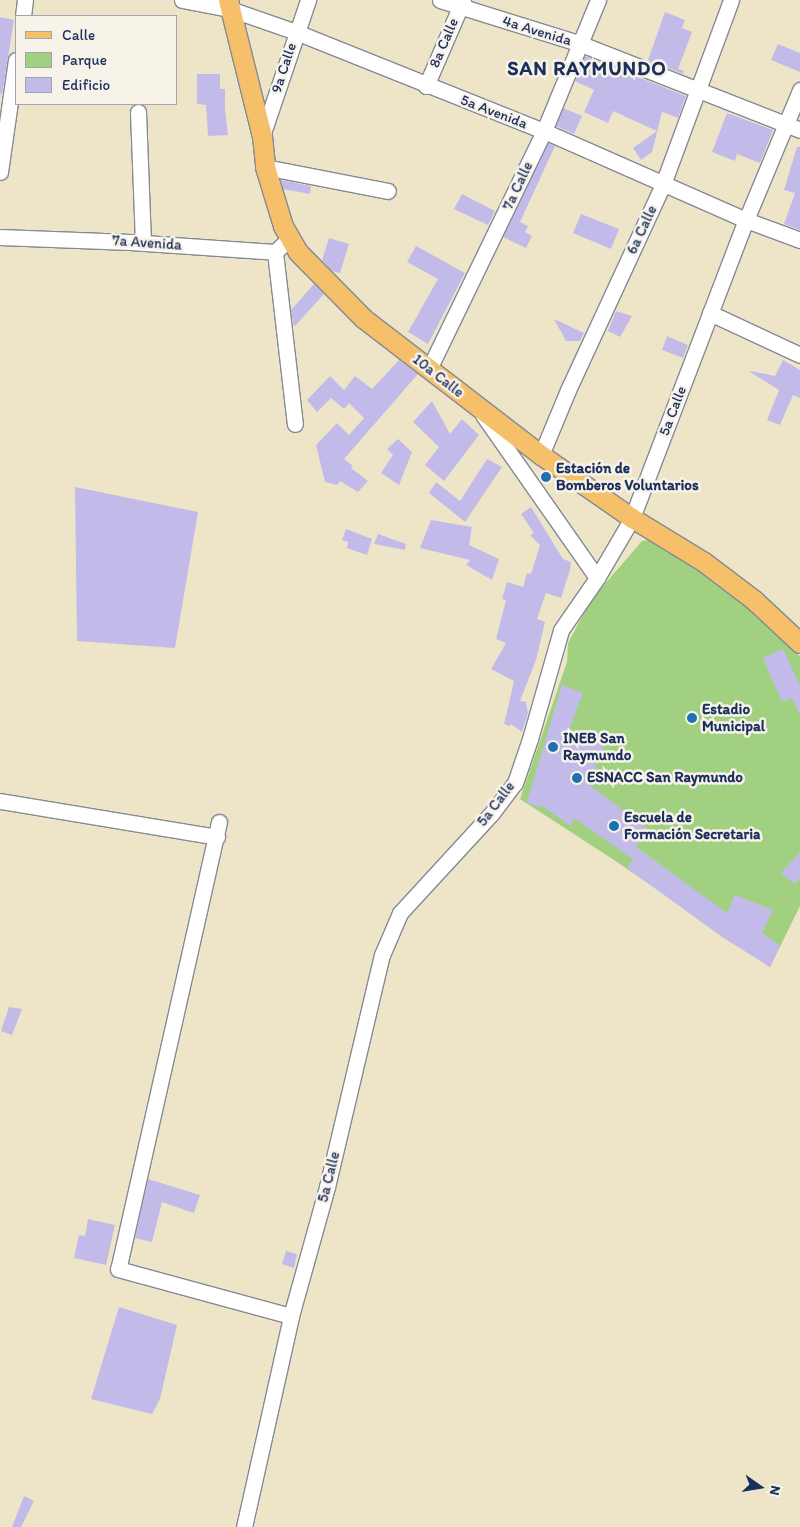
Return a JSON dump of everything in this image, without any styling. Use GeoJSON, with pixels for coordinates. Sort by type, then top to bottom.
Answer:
{"type":"FeatureCollection","features":[{"type":"Feature","properties":{"kind":"main road","name":"10a Calle"},"geometry":{"type":"LineString","coordinates":[[229,4],[262,136],[265,167],[289,239],[298,252],[364,318],[429,369],[542,455],[632,518],[704,562],[754,600],[800,643]]}},
{"type":"Feature","properties":{"kind":"street"},"geometry":{"type":"LineString","coordinates":[[23,15],[25,0]]}},
{"type":"Feature","properties":{"kind":"street","name":"5a Avenida"},"geometry":{"type":"LineString","coordinates":[[182,0],[229,4],[426,86],[544,131],[746,220],[800,240]]}},
{"type":"Feature","properties":{"kind":"street","name":"9a Calle"},"geometry":{"type":"LineString","coordinates":[[262,136],[308,0]]}},
{"type":"Feature","properties":{"kind":"street","name":"4a Avenida"},"geometry":{"type":"LineString","coordinates":[[440,0],[461,4],[581,44],[793,128]]}},
{"type":"Feature","properties":{"kind":"street","name":"7a Calle"},"geometry":{"type":"LineString","coordinates":[[429,369],[544,131],[598,0]]}},
{"type":"Feature","properties":{"kind":"street","name":"6a Calle"},"geometry":{"type":"LineString","coordinates":[[542,455],[568,390],[663,184],[731,0]]}},
{"type":"Feature","properties":{"kind":"street","name":"8a Calle"},"geometry":{"type":"LineString","coordinates":[[426,86],[461,4]]}},
{"type":"Feature","properties":{"kind":"street"},"geometry":{"type":"LineString","coordinates":[[0,172],[15,67]]}},
{"type":"Feature","properties":{"kind":"street","name":"5a Calle"},"geometry":{"type":"LineString","coordinates":[[244,1527],[291,1316],[327,1187],[382,955],[400,913],[492,813],[515,783],[530,739],[561,630],[598,578],[632,518],[746,220],[793,128],[800,90]]}},
{"type":"Feature","properties":{"kind":"street"},"geometry":{"type":"LineString","coordinates":[[138,112],[143,243]]}},
{"type":"Feature","properties":{"kind":"street"},"geometry":{"type":"LineString","coordinates":[[265,167],[388,191]]}},
{"type":"Feature","properties":{"kind":"street","name":"7a Avenida"},"geometry":{"type":"LineString","coordinates":[[0,237],[143,243],[274,252]]}},
{"type":"Feature","properties":{"kind":"street"},"geometry":{"type":"LineString","coordinates":[[289,239],[274,252],[295,424]]}},
{"type":"Feature","properties":{"kind":"street"},"geometry":{"type":"LineString","coordinates":[[710,313],[800,355]]}},
{"type":"Feature","properties":{"kind":"street"},"geometry":{"type":"LineString","coordinates":[[478,407],[598,578]]}},
{"type":"Feature","properties":{"kind":"street"},"geometry":{"type":"LineString","coordinates":[[0,802],[217,837]]}},
{"type":"Feature","properties":{"kind":"street"},"geometry":{"type":"LineString","coordinates":[[219,822],[118,1270],[291,1316]]}},
{"type":"Feature","properties":{"kind":"green space"},"geometry":{"type":"Polygon","coordinates":[[[650,540],[725,586],[800,656],[800,906],[770,967],[614,860],[520,799],[567,662],[568,643],[591,600],[642,541],[650,540]]]}},
{"type":"Feature","properties":{"kind":"building"},"geometry":{"type":"Polygon","coordinates":[[[665,12],[685,20],[682,28],[692,32],[678,69],[684,71],[683,74],[648,60],[665,12]]]}},
{"type":"Feature","properties":{"kind":"building"},"geometry":{"type":"Polygon","coordinates":[[[0,17],[14,20],[2,94],[0,94],[0,17]]]}},
{"type":"Feature","properties":{"kind":"building"},"geometry":{"type":"Polygon","coordinates":[[[778,44],[800,53],[800,72],[771,60],[778,44]]]}},
{"type":"Feature","properties":{"kind":"building"},"geometry":{"type":"Polygon","coordinates":[[[585,56],[686,96],[678,118],[662,112],[652,152],[641,160],[633,148],[657,131],[613,111],[608,123],[584,112],[594,90],[575,81],[585,56]]]}},
{"type":"Feature","properties":{"kind":"building"},"geometry":{"type":"Polygon","coordinates":[[[197,74],[220,74],[220,89],[225,89],[228,135],[208,136],[206,105],[197,104],[197,74]]]}},
{"type":"Feature","properties":{"kind":"building"},"geometry":{"type":"Polygon","coordinates":[[[563,108],[582,116],[574,134],[556,126],[563,108]]]}},
{"type":"Feature","properties":{"kind":"building"},"geometry":{"type":"Polygon","coordinates":[[[727,113],[773,130],[760,163],[737,154],[735,161],[712,152],[727,113]]]}},
{"type":"Feature","properties":{"kind":"building"},"geometry":{"type":"Polygon","coordinates":[[[548,143],[555,146],[520,222],[528,226],[525,232],[532,236],[526,248],[503,237],[548,143]]]}},
{"type":"Feature","properties":{"kind":"building"},"geometry":{"type":"Polygon","coordinates":[[[797,147],[800,147],[800,230],[784,224],[795,193],[784,190],[797,147]]]}},
{"type":"Feature","properties":{"kind":"building"},"geometry":{"type":"Polygon","coordinates":[[[281,180],[311,186],[310,194],[283,189],[281,180]]]}},
{"type":"Feature","properties":{"kind":"building"},"geometry":{"type":"Polygon","coordinates":[[[462,194],[495,211],[488,225],[454,209],[462,194]]]}},
{"type":"Feature","properties":{"kind":"building"},"geometry":{"type":"Polygon","coordinates":[[[581,214],[619,229],[611,249],[573,233],[581,214]]]}},
{"type":"Feature","properties":{"kind":"building"},"geometry":{"type":"Polygon","coordinates":[[[329,238],[349,244],[340,273],[332,271],[322,260],[329,238]]]}},
{"type":"Feature","properties":{"kind":"building"},"geometry":{"type":"Polygon","coordinates":[[[416,246],[465,273],[428,344],[408,332],[438,279],[407,262],[416,246]]]}},
{"type":"Feature","properties":{"kind":"building"},"geometry":{"type":"Polygon","coordinates":[[[314,284],[324,294],[295,326],[291,310],[314,284]]]}},
{"type":"Feature","properties":{"kind":"building"},"geometry":{"type":"Polygon","coordinates":[[[616,311],[632,316],[620,337],[608,331],[616,311]]]}},
{"type":"Feature","properties":{"kind":"building"},"geometry":{"type":"Polygon","coordinates":[[[554,319],[584,333],[580,341],[566,341],[554,319]]]}},
{"type":"Feature","properties":{"kind":"building"},"geometry":{"type":"Polygon","coordinates":[[[667,336],[688,345],[683,358],[662,350],[667,336]]]}},
{"type":"Feature","properties":{"kind":"building"},"geometry":{"type":"Polygon","coordinates":[[[399,360],[418,374],[344,459],[353,466],[351,468],[368,481],[358,492],[340,481],[337,485],[325,482],[316,445],[337,423],[349,435],[364,418],[349,403],[344,409],[331,398],[317,412],[307,400],[330,376],[344,390],[355,376],[372,389],[399,360]]]}},
{"type":"Feature","properties":{"kind":"building"},"geometry":{"type":"Polygon","coordinates":[[[783,360],[800,370],[800,398],[793,395],[780,425],[767,420],[779,390],[750,372],[775,376],[783,360]]]}},
{"type":"Feature","properties":{"kind":"building"},"geometry":{"type":"Polygon","coordinates":[[[432,401],[450,434],[462,419],[479,435],[444,481],[425,465],[439,447],[413,422],[432,401]]]}},
{"type":"Feature","properties":{"kind":"building"},"geometry":{"type":"Polygon","coordinates":[[[398,439],[412,452],[399,485],[381,473],[393,455],[387,449],[398,439]]]}},
{"type":"Feature","properties":{"kind":"building"},"geometry":{"type":"Polygon","coordinates":[[[487,459],[502,467],[465,522],[429,493],[436,482],[460,501],[487,459]]]}},
{"type":"Feature","properties":{"kind":"building"},"geometry":{"type":"Polygon","coordinates":[[[75,487],[198,512],[175,648],[77,641],[75,487]]]}},
{"type":"Feature","properties":{"kind":"building"},"geometry":{"type":"Polygon","coordinates":[[[531,507],[563,559],[571,562],[561,598],[546,593],[537,619],[545,622],[536,660],[520,701],[526,702],[528,713],[522,732],[511,724],[510,726],[504,724],[514,681],[491,669],[506,643],[496,639],[506,600],[502,599],[507,582],[523,587],[527,573],[531,574],[540,545],[530,535],[534,533],[521,514],[531,507]]]}},
{"type":"Feature","properties":{"kind":"building"},"geometry":{"type":"Polygon","coordinates":[[[431,520],[472,527],[469,545],[499,559],[492,580],[466,565],[470,560],[420,548],[431,520]]]}},
{"type":"Feature","properties":{"kind":"building"},"geometry":{"type":"Polygon","coordinates":[[[346,529],[372,539],[367,555],[347,548],[348,542],[342,540],[346,529]]]}},
{"type":"Feature","properties":{"kind":"building"},"geometry":{"type":"Polygon","coordinates":[[[378,534],[406,544],[405,550],[374,544],[378,534]]]}},
{"type":"Feature","properties":{"kind":"building"},"geometry":{"type":"Polygon","coordinates":[[[783,649],[800,686],[800,715],[792,698],[782,702],[763,658],[783,649]]]}},
{"type":"Feature","properties":{"kind":"building"},"geometry":{"type":"Polygon","coordinates":[[[562,685],[583,693],[568,733],[605,744],[588,784],[649,830],[636,847],[727,913],[735,895],[773,910],[762,933],[780,946],[770,967],[722,937],[627,868],[633,859],[574,818],[571,826],[541,805],[540,808],[527,802],[562,685]]]}},
{"type":"Feature","properties":{"kind":"building"},"geometry":{"type":"Polygon","coordinates":[[[800,852],[800,877],[795,884],[781,873],[800,852]]]}},
{"type":"Feature","properties":{"kind":"building"},"geometry":{"type":"Polygon","coordinates":[[[9,1007],[22,1009],[12,1035],[1,1031],[9,1007]]]}},
{"type":"Feature","properties":{"kind":"building"},"geometry":{"type":"Polygon","coordinates":[[[148,1179],[200,1195],[194,1213],[162,1202],[152,1242],[135,1238],[148,1179]]]}},
{"type":"Feature","properties":{"kind":"building"},"geometry":{"type":"Polygon","coordinates":[[[88,1219],[115,1225],[106,1265],[74,1258],[79,1235],[85,1236],[88,1219]]]}},
{"type":"Feature","properties":{"kind":"building"},"geometry":{"type":"Polygon","coordinates":[[[286,1251],[297,1254],[294,1268],[282,1264],[286,1251]]]}},
{"type":"Feature","properties":{"kind":"building"},"geometry":{"type":"Polygon","coordinates":[[[119,1307],[177,1325],[160,1399],[152,1414],[91,1399],[119,1307]]]}},
{"type":"Feature","properties":{"kind":"building"},"geometry":{"type":"Polygon","coordinates":[[[24,1496],[34,1501],[21,1527],[12,1527],[24,1496]]]}},
{"type":"Feature","properties":{"kind":"place","name":"Estación de Bomberos Voluntarios"},"geometry":{"type":"Point","coordinates":[546,477]}},
{"type":"Feature","properties":{"kind":"place","name":"Estadio Municipal"},"geometry":{"type":"Point","coordinates":[692,718]}},
{"type":"Feature","properties":{"kind":"place","name":"INEB San Raymundo"},"geometry":{"type":"Point","coordinates":[553,747]}},
{"type":"Feature","properties":{"kind":"place","name":"ESNACC San Raymundo"},"geometry":{"type":"Point","coordinates":[577,778]}},
{"type":"Feature","properties":{"kind":"place","name":"Escuela de Formación Secretaria"},"geometry":{"type":"Point","coordinates":[614,826]}},
{"type":"Feature","properties":{"kind":"district","name":"SAN RAYMUNDO"},"geometry":{"type":"Point","coordinates":[587,68]}}]}
